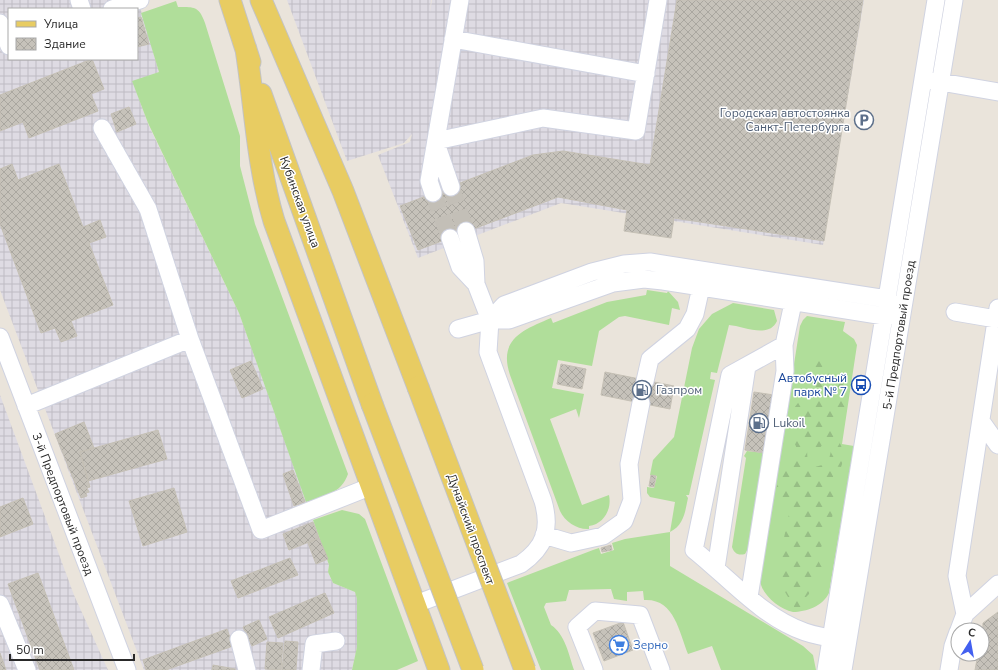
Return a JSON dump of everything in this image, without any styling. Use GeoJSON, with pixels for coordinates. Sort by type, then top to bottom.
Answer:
{"type":"FeatureCollection","features":[{"type":"Feature","properties":{"kind":"main road","name":"Кубинская улица"},"geometry":{"type":"LineString","coordinates":[[230,0],[372,404],[473,670]]}},
{"type":"Feature","properties":{"kind":"main road","name":"Дунайский проспект"},"geometry":{"type":"LineString","coordinates":[[261,0],[343,190],[524,670]]}},
{"type":"Feature","properties":{"kind":"main road"},"geometry":{"type":"LineString","coordinates":[[246,49],[266,192],[317,339],[416,604],[439,670]]}},
{"type":"Feature","properties":{"kind":"street"},"geometry":{"type":"LineString","coordinates":[[115,8],[140,0]]}},
{"type":"Feature","properties":{"kind":"street"},"geometry":{"type":"LineString","coordinates":[[434,193],[429,181],[460,0]]}},
{"type":"Feature","properties":{"kind":"street"},"geometry":{"type":"LineString","coordinates":[[436,141],[544,118],[636,131],[658,0]]}},
{"type":"Feature","properties":{"kind":"street","name":"5-й Предпортовый проезд"},"geometry":{"type":"LineString","coordinates":[[887,299],[936,0]]}},
{"type":"Feature","properties":{"kind":"street","name":"5-й Предпортовый проезд"},"geometry":{"type":"LineString","coordinates":[[843,670],[954,0]]}},
{"type":"Feature","properties":{"kind":"street"},"geometry":{"type":"LineString","coordinates":[[0,23],[8,43]]}},
{"type":"Feature","properties":{"kind":"street"},"geometry":{"type":"LineString","coordinates":[[453,39],[646,74]]}},
{"type":"Feature","properties":{"kind":"street"},"geometry":{"type":"LineString","coordinates":[[923,79],[998,92]]}},
{"type":"Feature","properties":{"kind":"street"},"geometry":{"type":"LineString","coordinates":[[102,128],[148,209],[190,339],[261,530],[372,486]]}},
{"type":"Feature","properties":{"kind":"street"},"geometry":{"type":"LineString","coordinates":[[436,141],[451,187]]}},
{"type":"Feature","properties":{"kind":"street"},"geometry":{"type":"LineString","coordinates":[[416,604],[521,564],[536,550],[544,535],[547,524],[543,501],[488,352],[490,320],[476,284],[475,261],[466,231]]}},
{"type":"Feature","properties":{"kind":"street"},"geometry":{"type":"LineString","coordinates":[[450,238],[460,267],[476,284]]}},
{"type":"Feature","properties":{"kind":"street"},"geometry":{"type":"LineString","coordinates":[[458,329],[490,320],[509,320],[601,287],[626,281],[644,279],[884,316],[903,312],[887,299],[672,265],[637,263],[624,264],[592,272],[504,305],[490,320]]}},
{"type":"Feature","properties":{"kind":"street"},"geometry":{"type":"LineString","coordinates":[[645,380],[650,359],[687,329],[695,314],[701,287]]}},
{"type":"Feature","properties":{"kind":"street"},"geometry":{"type":"LineString","coordinates":[[749,597],[785,371],[784,345],[793,303]]}},
{"type":"Feature","properties":{"kind":"street"},"geometry":{"type":"LineString","coordinates":[[955,312],[997,314],[957,576],[964,614]]}},
{"type":"Feature","properties":{"kind":"street","name":"5-й Предпортовый проезд"},"geometry":{"type":"LineString","coordinates":[[827,670],[884,316]]}},
{"type":"Feature","properties":{"kind":"street","name":"3-й Предпортовый проезд"},"geometry":{"type":"LineString","coordinates":[[0,337],[127,670]]}},
{"type":"Feature","properties":{"kind":"street"},"geometry":{"type":"LineString","coordinates":[[26,406],[190,339]]}},
{"type":"Feature","properties":{"kind":"street"},"geometry":{"type":"LineString","coordinates":[[784,345],[730,375],[694,550],[749,597],[780,620],[805,632],[848,641]]}},
{"type":"Feature","properties":{"kind":"street"},"geometry":{"type":"LineString","coordinates":[[716,568],[747,366]]}},
{"type":"Feature","properties":{"kind":"street"},"geometry":{"type":"LineString","coordinates":[[544,535],[570,543],[603,536],[624,520],[632,500],[629,464],[641,403]]}},
{"type":"Feature","properties":{"kind":"street"},"geometry":{"type":"LineString","coordinates":[[981,421],[998,445]]}},
{"type":"Feature","properties":{"kind":"street"},"geometry":{"type":"LineString","coordinates":[[961,622],[964,614],[998,584]]}},
{"type":"Feature","properties":{"kind":"street"},"geometry":{"type":"LineString","coordinates":[[0,604],[27,670]]}},
{"type":"Feature","properties":{"kind":"street"},"geometry":{"type":"LineString","coordinates":[[594,670],[577,627],[595,611],[640,615],[661,670]]}},
{"type":"Feature","properties":{"kind":"street"},"geometry":{"type":"LineString","coordinates":[[239,639],[247,670]]}},
{"type":"Feature","properties":{"kind":"street"},"geometry":{"type":"LineString","coordinates":[[311,670],[314,644],[336,641]]}},
{"type":"Feature","properties":{"kind":"shaded area"},"geometry":{"type":"Polygon","coordinates":[[[0,0],[138,0],[159,72],[133,82],[148,124],[239,313],[329,565],[328,572],[333,583],[355,592],[357,599],[357,647],[352,670],[144,670],[0,290],[0,0]]]}},
{"type":"Feature","properties":{"kind":"shaded area"},"geometry":{"type":"Polygon","coordinates":[[[287,0],[431,0],[430,12],[432,0],[864,0],[823,245],[561,203],[418,258],[378,155],[410,142],[412,134],[404,143],[347,161],[287,0]]]}},
{"type":"Feature","properties":{"kind":"shaded area"},"geometry":{"type":"Polygon","coordinates":[[[0,395],[74,595],[108,670],[0,670],[0,395]]]}},
{"type":"Feature","properties":{"kind":"green space"},"geometry":{"type":"Polygon","coordinates":[[[176,1],[178,7],[188,7],[198,10],[203,17],[240,136],[240,166],[255,224],[348,474],[345,481],[336,490],[325,496],[306,502],[239,313],[148,123],[132,81],[159,72],[141,13],[176,1]]]}},
{"type":"Feature","properties":{"kind":"green space"},"geometry":{"type":"Polygon","coordinates":[[[647,290],[667,293],[668,291],[678,302],[680,310],[672,308],[669,325],[625,316],[619,317],[599,331],[592,366],[558,360],[552,388],[584,394],[579,418],[576,409],[550,419],[582,505],[609,495],[610,500],[608,510],[603,519],[594,525],[589,526],[589,529],[576,527],[565,519],[560,511],[510,375],[507,363],[507,353],[510,344],[516,338],[523,332],[541,322],[551,318],[553,323],[607,302],[646,295],[647,290]]]}},
{"type":"Feature","properties":{"kind":"green space"},"geometry":{"type":"Polygon","coordinates":[[[733,303],[774,310],[777,321],[768,329],[755,330],[729,325],[717,373],[711,372],[710,379],[715,380],[689,495],[686,495],[688,498],[685,513],[678,526],[670,532],[675,502],[650,497],[647,493],[647,487],[654,488],[657,476],[650,475],[653,460],[674,437],[692,348],[699,329],[712,314],[733,303]]]}},
{"type":"Feature","properties":{"kind":"green space"},"geometry":{"type":"Polygon","coordinates":[[[807,316],[845,322],[843,331],[854,339],[857,345],[842,444],[854,446],[829,593],[818,605],[803,611],[793,612],[782,608],[772,600],[761,585],[760,580],[800,326],[807,316]]]}},
{"type":"Feature","properties":{"kind":"green space"},"geometry":{"type":"Polygon","coordinates":[[[816,348],[821,353],[823,368],[832,375],[843,378],[846,386],[847,404],[844,414],[832,429],[833,436],[840,444],[842,450],[843,458],[841,467],[831,466],[829,459],[831,451],[828,445],[823,444],[819,449],[807,450],[808,469],[822,465],[832,472],[838,496],[829,528],[819,532],[822,545],[820,550],[816,553],[822,572],[818,579],[812,581],[809,594],[803,600],[808,602],[808,606],[801,610],[794,608],[793,600],[788,597],[785,592],[782,594],[779,591],[779,584],[783,578],[781,574],[782,547],[791,505],[777,501],[775,498],[781,462],[784,459],[795,460],[797,454],[797,449],[792,439],[795,432],[794,408],[806,393],[816,348]]]}},
{"type":"Feature","properties":{"kind":"green space"},"geometry":{"type":"Polygon","coordinates":[[[747,451],[764,453],[749,547],[745,554],[740,555],[734,551],[732,547],[746,458],[744,456],[747,451]]]}},
{"type":"Feature","properties":{"kind":"green space"},"geometry":{"type":"Polygon","coordinates":[[[342,510],[359,514],[365,519],[418,661],[397,670],[352,670],[357,647],[357,599],[355,592],[333,583],[328,572],[329,565],[313,520],[342,510]]]}},
{"type":"Feature","properties":{"kind":"green space"},"geometry":{"type":"Polygon","coordinates":[[[670,532],[670,566],[803,646],[813,655],[816,670],[721,670],[712,646],[688,654],[674,618],[669,610],[662,604],[644,600],[643,591],[627,592],[627,601],[614,599],[611,589],[569,590],[566,601],[546,603],[544,607],[551,625],[563,639],[574,670],[541,670],[507,583],[599,548],[601,554],[614,550],[612,543],[625,539],[670,532]]]}},
{"type":"Feature","properties":{"kind":"building"},"geometry":{"type":"Polygon","coordinates":[[[677,0],[863,0],[824,241],[674,218],[671,238],[624,231],[627,210],[558,197],[418,250],[400,206],[533,155],[563,151],[650,165],[677,0]]]}},
{"type":"Feature","properties":{"kind":"building"},"geometry":{"type":"Polygon","coordinates":[[[141,17],[149,44],[138,47],[138,18],[141,17]]]}},
{"type":"Feature","properties":{"kind":"building"},"geometry":{"type":"Polygon","coordinates":[[[89,60],[92,60],[104,89],[91,94],[98,111],[29,138],[23,122],[0,131],[0,95],[89,60]]]}},
{"type":"Feature","properties":{"kind":"building"},"geometry":{"type":"Polygon","coordinates":[[[129,107],[136,124],[117,132],[111,114],[129,107]]]}},
{"type":"Feature","properties":{"kind":"building"},"geometry":{"type":"Polygon","coordinates":[[[12,164],[18,180],[59,164],[83,227],[100,220],[106,237],[89,243],[113,305],[71,321],[77,336],[61,342],[55,328],[41,333],[0,224],[0,169],[12,164]]]}},
{"type":"Feature","properties":{"kind":"building"},"geometry":{"type":"Polygon","coordinates":[[[251,361],[263,389],[242,398],[230,370],[251,361]]]}},
{"type":"Feature","properties":{"kind":"building"},"geometry":{"type":"Polygon","coordinates":[[[561,364],[586,369],[582,389],[557,384],[561,364]]]}},
{"type":"Feature","properties":{"kind":"building"},"geometry":{"type":"Polygon","coordinates":[[[605,372],[674,386],[670,409],[601,395],[605,372]]]}},
{"type":"Feature","properties":{"kind":"building","name":"Lukoil"},"geometry":{"type":"Polygon","coordinates":[[[754,392],[774,395],[764,453],[745,450],[754,392]]]}},
{"type":"Feature","properties":{"kind":"building"},"geometry":{"type":"Polygon","coordinates":[[[84,422],[94,448],[80,452],[90,487],[87,488],[89,492],[86,493],[87,496],[81,498],[55,434],[84,422]]]}},
{"type":"Feature","properties":{"kind":"building"},"geometry":{"type":"Polygon","coordinates":[[[158,430],[167,459],[88,481],[80,452],[158,430]]]}},
{"type":"Feature","properties":{"kind":"building"},"geometry":{"type":"Polygon","coordinates":[[[293,470],[305,502],[294,506],[283,474],[293,470]]]}},
{"type":"Feature","properties":{"kind":"building"},"geometry":{"type":"Polygon","coordinates":[[[651,475],[656,476],[654,487],[649,486],[651,475]]]}},
{"type":"Feature","properties":{"kind":"building"},"geometry":{"type":"Polygon","coordinates":[[[174,488],[187,532],[143,546],[129,501],[174,488]]]}},
{"type":"Feature","properties":{"kind":"building"},"geometry":{"type":"Polygon","coordinates":[[[23,498],[33,524],[0,537],[0,507],[23,498]]]}},
{"type":"Feature","properties":{"kind":"building"},"geometry":{"type":"Polygon","coordinates":[[[313,522],[319,538],[289,550],[283,534],[313,522]]]}},
{"type":"Feature","properties":{"kind":"building"},"geometry":{"type":"Polygon","coordinates":[[[319,538],[328,559],[316,564],[308,543],[319,538]]]}},
{"type":"Feature","properties":{"kind":"building"},"geometry":{"type":"Polygon","coordinates":[[[611,545],[612,550],[602,552],[601,548],[611,545]]]}},
{"type":"Feature","properties":{"kind":"building"},"geometry":{"type":"Polygon","coordinates":[[[290,558],[298,575],[238,598],[231,581],[290,558]]]}},
{"type":"Feature","properties":{"kind":"building"},"geometry":{"type":"Polygon","coordinates":[[[38,573],[74,670],[40,670],[8,584],[38,573]]]}},
{"type":"Feature","properties":{"kind":"building"},"geometry":{"type":"Polygon","coordinates":[[[325,593],[334,613],[278,638],[269,617],[325,593]]]}},
{"type":"Feature","properties":{"kind":"building"},"geometry":{"type":"Polygon","coordinates":[[[998,612],[998,670],[975,670],[976,662],[990,662],[990,622],[984,622],[998,612]]]}},
{"type":"Feature","properties":{"kind":"building"},"geometry":{"type":"Polygon","coordinates":[[[259,620],[267,639],[252,646],[243,627],[259,620]]]}},
{"type":"Feature","properties":{"kind":"building"},"geometry":{"type":"Polygon","coordinates":[[[623,622],[633,650],[604,661],[593,633],[623,622]]]}},
{"type":"Feature","properties":{"kind":"building"},"geometry":{"type":"Polygon","coordinates":[[[227,629],[233,646],[166,670],[146,670],[143,660],[227,629]]]}},
{"type":"Feature","properties":{"kind":"building"},"geometry":{"type":"Polygon","coordinates":[[[285,641],[298,642],[296,670],[282,670],[285,641]]]}},
{"type":"Feature","properties":{"kind":"building"},"geometry":{"type":"Polygon","coordinates":[[[267,642],[283,643],[281,670],[265,669],[267,642]]]}},
{"type":"Feature","properties":{"kind":"building"},"geometry":{"type":"Polygon","coordinates":[[[0,653],[6,670],[0,670],[0,653]]]}},
{"type":"Feature","properties":{"kind":"building"},"geometry":{"type":"Polygon","coordinates":[[[213,665],[235,669],[235,670],[212,670],[213,665]]]}},
{"type":"Feature","properties":{"kind":"tunnel"},"geometry":{"type":"LineString","coordinates":[[451,187],[466,231]]}},
{"type":"Feature","properties":{"kind":"tunnel"},"geometry":{"type":"LineString","coordinates":[[433,193],[450,238]]}},
{"type":"Feature","properties":{"kind":"tunnel"},"geometry":{"type":"LineString","coordinates":[[641,403],[645,381]]}},
{"type":"Feature","properties":{"kind":"place","name":"Городская автостоянка Санкт-Петербурга"},"geometry":{"type":"Point","coordinates":[864,120]}},
{"type":"Feature","properties":{"kind":"place","name":"Автобусный парк № 7"},"geometry":{"type":"Point","coordinates":[861,385]}},
{"type":"Feature","properties":{"kind":"place","name":"Газпром"},"geometry":{"type":"Point","coordinates":[642,390]}},
{"type":"Feature","properties":{"kind":"place","name":"Lukoil"},"geometry":{"type":"Point","coordinates":[759,423]}},
{"type":"Feature","properties":{"kind":"place","name":"Зерно"},"geometry":{"type":"Point","coordinates":[619,645]}}]}
